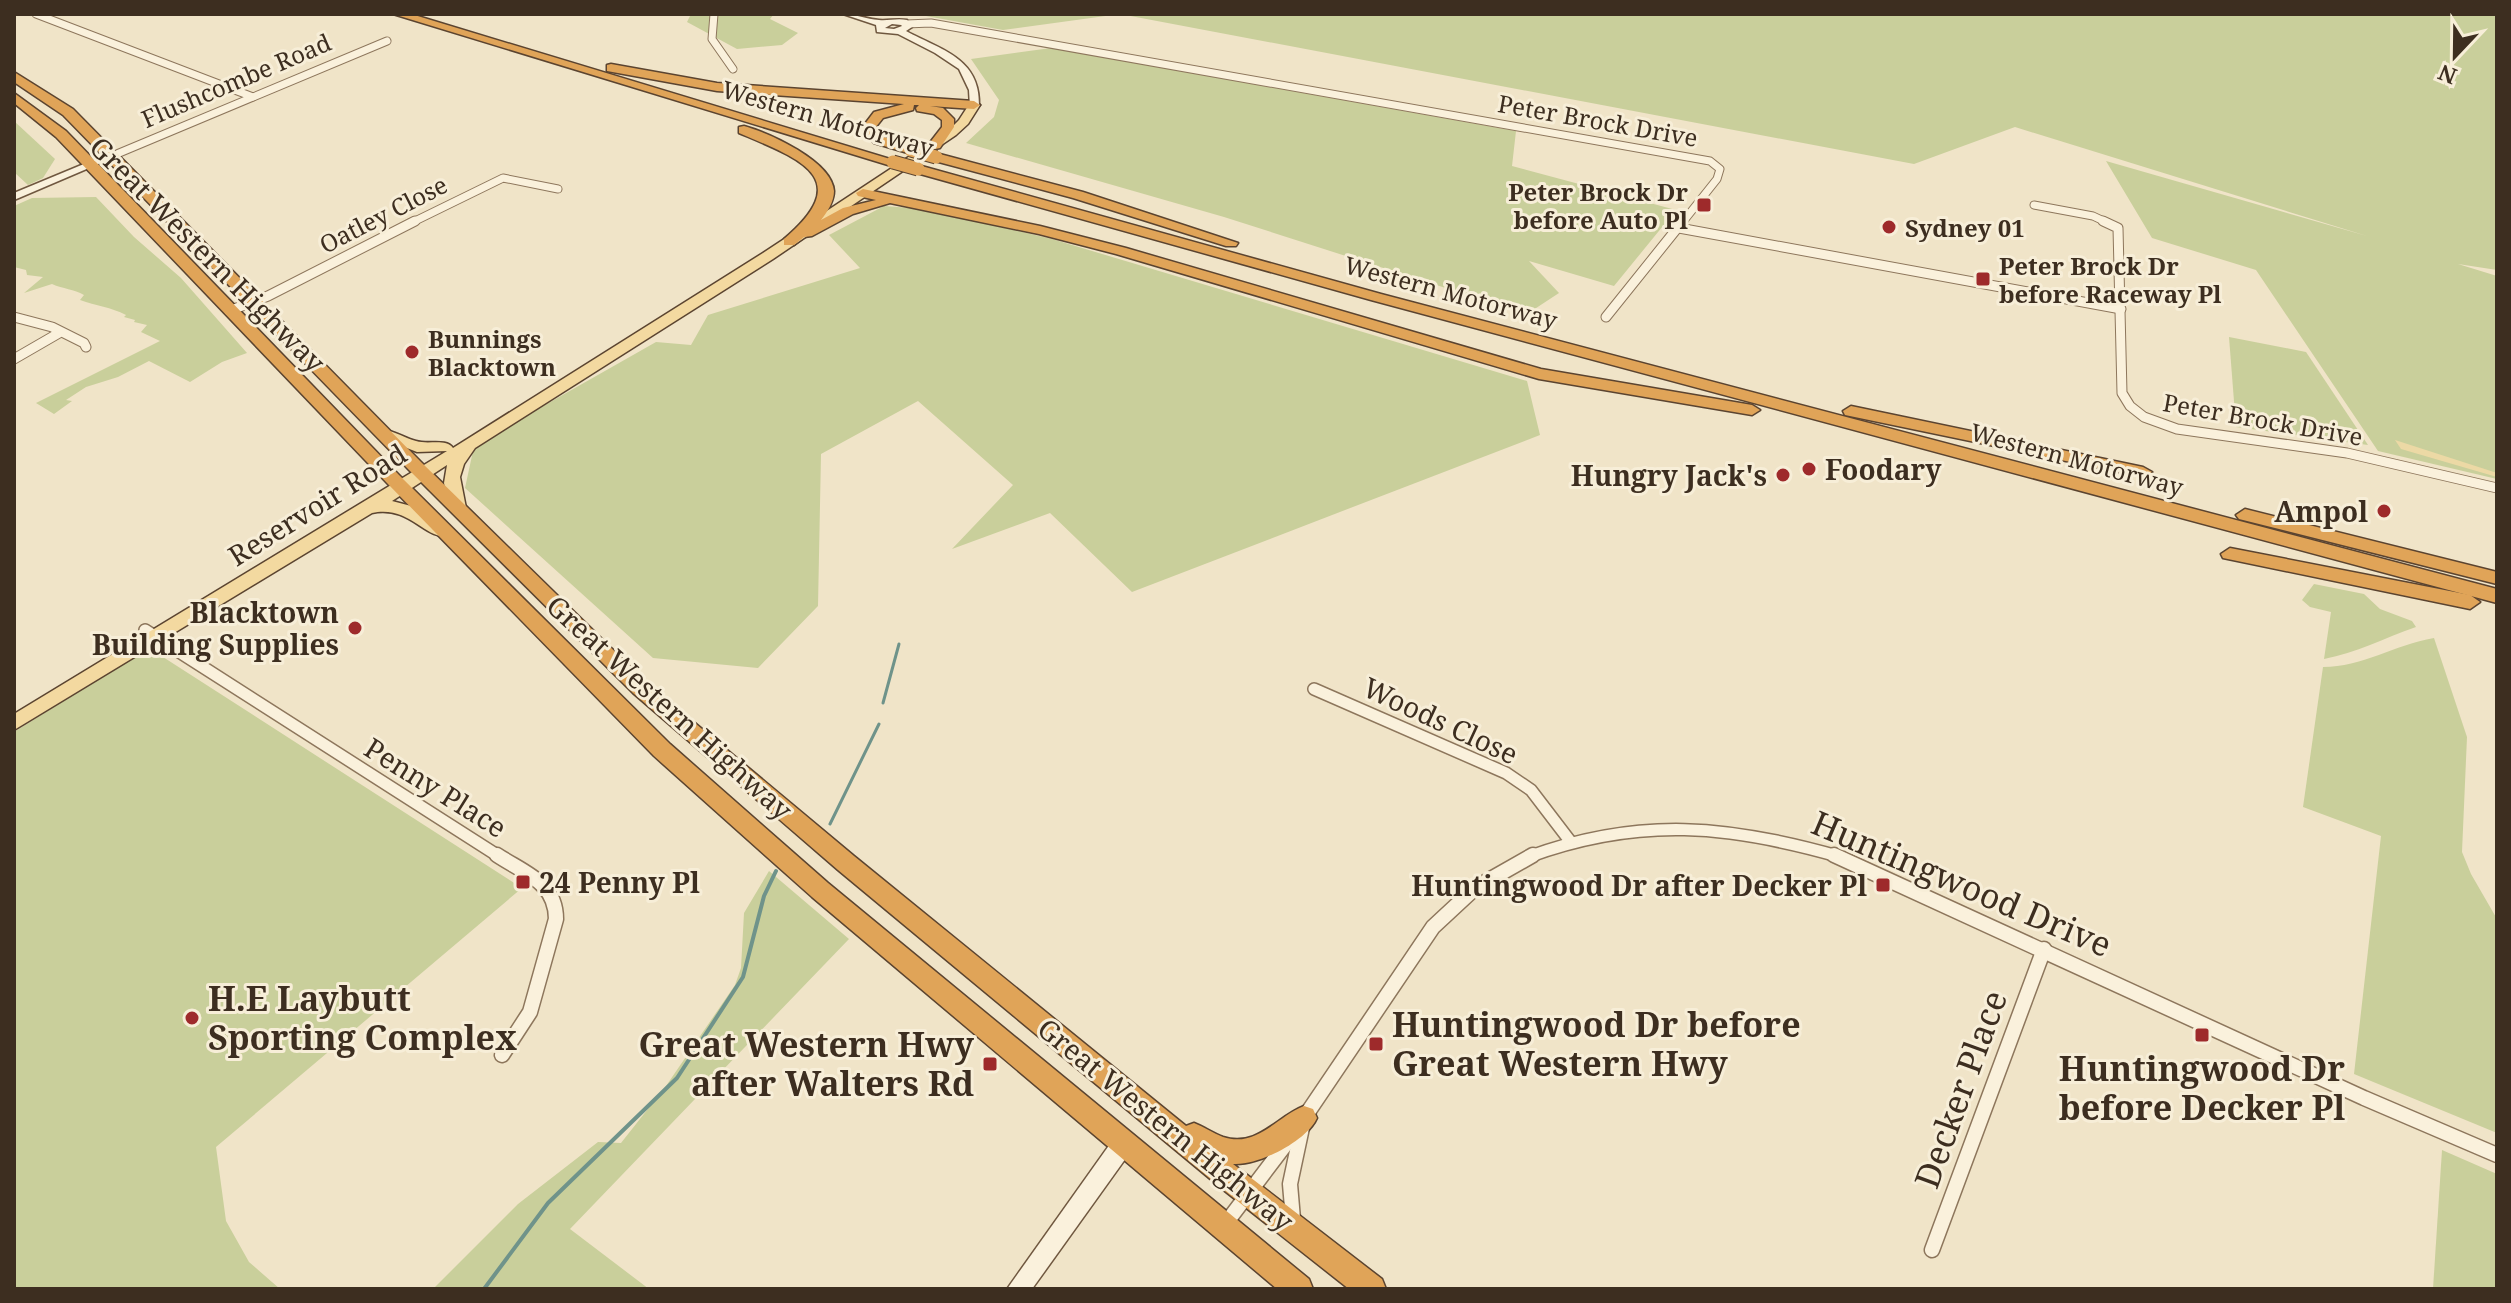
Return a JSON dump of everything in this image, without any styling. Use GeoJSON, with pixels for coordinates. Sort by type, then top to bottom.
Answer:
{"type":"FeatureCollection","features":[{"type":"Feature","properties":{"kind":"highway","name":"Western Motorway"},"geometry":{"type":"LineString","coordinates":[[399,14],[902,156],[928,159],[1338,278],[2497,578]]}},
{"type":"Feature","properties":{"kind":"highway","name":"Western Motorway"},"geometry":{"type":"LineString","coordinates":[[420,14],[581,67]]}},
{"type":"Feature","properties":{"kind":"highway"},"geometry":{"type":"LineString","coordinates":[[581,67],[717,87],[974,102]]}},
{"type":"Feature","properties":{"kind":"highway"},"geometry":{"type":"LineString","coordinates":[[581,67],[770,141],[812,168],[825,182],[826,198],[816,216],[789,242]]}},
{"type":"Feature","properties":{"kind":"highway","name":"Great Western Highway"},"geometry":{"type":"LineString","coordinates":[[14,76],[68,112],[418,469],[640,688],[1250,1194],[1372,1289]]}},
{"type":"Feature","properties":{"kind":"highway","name":"Great Western Highway"},"geometry":{"type":"LineString","coordinates":[[14,97],[61,134],[396,483],[662,750],[820,890],[1299,1289]]}},
{"type":"Feature","properties":{"kind":"highway"},"geometry":{"type":"LineString","coordinates":[[902,108],[932,109],[946,116],[948,127],[928,159],[902,156],[868,129],[870,121],[880,114],[902,108],[974,102]]}},
{"type":"Feature","properties":{"kind":"highway","name":"Western Motorway"},"geometry":{"type":"LineString","coordinates":[[928,159],[1017,197],[1435,313],[2497,596]]}},
{"type":"Feature","properties":{"kind":"highway"},"geometry":{"type":"LineString","coordinates":[[863,193],[1040,230],[1134,254],[1539,374],[1746,409],[2060,479]]}},
{"type":"Feature","properties":{"kind":"highway"},"geometry":{"type":"LineString","coordinates":[[1017,197],[1069,217],[1399,319]]}},
{"type":"Feature","properties":{"kind":"highway"},"geometry":{"type":"LineString","coordinates":[[789,242],[857,207],[886,202],[917,204]]}},
{"type":"Feature","properties":{"kind":"highway"},"geometry":{"type":"LineString","coordinates":[[1823,406],[1929,425],[2143,472]]}},
{"type":"Feature","properties":{"kind":"highway"},"geometry":{"type":"LineString","coordinates":[[2230,554],[2497,609]]}},
{"type":"Feature","properties":{"kind":"highway"},"geometry":{"type":"LineString","coordinates":[[987,978],[1214,1147],[1245,1152],[1272,1141],[1304,1118]]}},
{"type":"Feature","properties":{"kind":"main road","name":"Reservoir Road"},"geometry":{"type":"LineString","coordinates":[[14,723],[150,633],[418,469],[477,438],[863,193],[928,159],[964,122],[974,102]]}},
{"type":"Feature","properties":{"kind":"main road","name":"Reservoir Road"},"geometry":{"type":"LineString","coordinates":[[418,469],[446,447],[534,392],[648,330]]}},
{"type":"Feature","properties":{"kind":"main road"},"geometry":{"type":"LineString","coordinates":[[384,434],[417,447],[446,447]]}},
{"type":"Feature","properties":{"kind":"main road"},"geometry":{"type":"LineString","coordinates":[[458,508],[451,473],[477,438]]}},
{"type":"Feature","properties":{"kind":"main road","name":"Reservoir Road"},"geometry":{"type":"LineString","coordinates":[[14,710],[366,509],[396,483]]}},
{"type":"Feature","properties":{"kind":"main road"},"geometry":{"type":"LineString","coordinates":[[366,509],[384,504],[399,506],[454,540]]}},
{"type":"Feature","properties":{"kind":"street"},"geometry":{"type":"LineString","coordinates":[[36,14],[253,97]]}},
{"type":"Feature","properties":{"kind":"street"},"geometry":{"type":"LineString","coordinates":[[714,14],[712,39],[733,69]]}},
{"type":"Feature","properties":{"kind":"street"},"geometry":{"type":"LineString","coordinates":[[848,14],[881,24],[879,28],[882,31],[903,28],[959,63],[972,77],[974,102]]}},
{"type":"Feature","properties":{"kind":"street","name":"Peter Brock Drive"},"geometry":{"type":"LineString","coordinates":[[903,28],[931,23],[1710,161],[1720,169],[1719,175],[1679,228]]}},
{"type":"Feature","properties":{"kind":"street","name":"Flushcombe Road"},"geometry":{"type":"LineString","coordinates":[[14,197],[387,41]]}},
{"type":"Feature","properties":{"kind":"street"},"geometry":{"type":"LineString","coordinates":[[57,179],[84,174],[103,180]]}},
{"type":"Feature","properties":{"kind":"street","name":"Oatley Close"},"geometry":{"type":"LineString","coordinates":[[229,311],[254,302],[495,180],[516,177],[558,189]]}},
{"type":"Feature","properties":{"kind":"street","name":"Peter Brock Drive"},"geometry":{"type":"LineString","coordinates":[[2034,205],[2093,216],[2118,228],[2122,393],[2130,406],[2155,422],[2201,433],[2347,453],[2497,488]]}},
{"type":"Feature","properties":{"kind":"street"},"geometry":{"type":"LineString","coordinates":[[1606,317],[1679,228],[2121,309]]}},
{"type":"Feature","properties":{"kind":"street"},"geometry":{"type":"LineString","coordinates":[[14,317],[52,327],[84,343],[86,347]]}},
{"type":"Feature","properties":{"kind":"street"},"geometry":{"type":"LineString","coordinates":[[14,359],[59,333]]}},
{"type":"Feature","properties":{"kind":"street","name":"Penny Place"},"geometry":{"type":"LineString","coordinates":[[150,633],[548,888],[556,904],[556,919],[530,1012],[502,1055]]}},
{"type":"Feature","properties":{"kind":"street","name":"Woods Close"},"geometry":{"type":"LineString","coordinates":[[1314,689],[1506,773],[1531,790],[1570,841]]}},
{"type":"Feature","properties":{"kind":"street","name":"Huntingwood Drive"},"geometry":{"type":"LineString","coordinates":[[1223,1227],[1304,1118],[1410,957],[1441,918],[1492,877],[1515,863],[1570,841],[1625,830],[1675,827],[1727,830],[1795,842],[1869,868],[2389,1109],[2497,1155]]}},
{"type":"Feature","properties":{"kind":"street","name":"Decker Place"},"geometry":{"type":"LineString","coordinates":[[1932,1250],[2044,949]]}},
{"type":"Feature","properties":{"kind":"street","name":"Huntingwood Drive"},"geometry":{"type":"LineString","coordinates":[[1299,1233],[1291,1214],[1288,1191],[1299,1153],[1304,1118]]}},
{"type":"Feature","properties":{"kind":"street"},"geometry":{"type":"LineString","coordinates":[[1018,1289],[1123,1144]]}},
{"type":"Feature","properties":{"kind":"green space"},"geometry":{"type":"Polygon","coordinates":[[[691,14],[774,14],[770,19],[798,33],[782,45],[737,49],[687,22],[691,14]]]}},
{"type":"Feature","properties":{"kind":"green space"},"geometry":{"type":"Polygon","coordinates":[[[915,14],[1120,14],[1003,30],[915,14]]]}},
{"type":"Feature","properties":{"kind":"green space"},"geometry":{"type":"Polygon","coordinates":[[[1120,14],[2497,14],[2497,270],[2458,264],[2497,276],[2497,479],[2378,451],[2256,270],[2152,238],[2106,161],[2367,236],[2015,127],[1914,164],[1120,14]]]}},
{"type":"Feature","properties":{"kind":"green space"},"geometry":{"type":"Polygon","coordinates":[[[1051,48],[1516,131],[1512,166],[1676,210],[1614,286],[1529,261],[1559,293],[1527,314],[1224,217],[966,143],[994,117],[999,100],[971,59],[1051,48]]]}},
{"type":"Feature","properties":{"kind":"green space"},"geometry":{"type":"Polygon","coordinates":[[[14,121],[55,159],[43,178],[28,185],[14,172],[14,121]]]}},
{"type":"Feature","properties":{"kind":"green space"},"geometry":{"type":"Polygon","coordinates":[[[96,197],[134,237],[181,278],[247,353],[222,362],[190,382],[149,361],[118,377],[86,387],[66,400],[72,401],[54,414],[36,403],[160,341],[141,332],[147,325],[134,322],[115,310],[80,300],[84,295],[76,291],[52,284],[24,293],[43,277],[27,275],[26,270],[14,267],[14,206],[32,198],[96,197]]]}},
{"type":"Feature","properties":{"kind":"green space"},"geometry":{"type":"Polygon","coordinates":[[[884,206],[924,209],[1052,239],[1527,381],[1540,435],[1132,592],[1050,513],[952,549],[1013,485],[918,401],[821,454],[818,606],[758,668],[653,658],[465,488],[473,451],[494,434],[656,342],[691,345],[708,315],[860,268],[829,235],[884,206]]]}},
{"type":"Feature","properties":{"kind":"green space"},"geometry":{"type":"Polygon","coordinates":[[[2229,337],[2306,352],[2368,445],[2236,427],[2229,337]]]}},
{"type":"Feature","properties":{"kind":"green space"},"geometry":{"type":"Polygon","coordinates":[[[2314,584],[2364,594],[2380,609],[2412,621],[2416,627],[2324,659],[2331,612],[2310,607],[2302,600],[2314,584]]]}},
{"type":"Feature","properties":{"kind":"green space"},"geometry":{"type":"Polygon","coordinates":[[[2434,638],[2467,737],[2462,852],[2497,919],[2497,1133],[2354,1074],[2381,836],[2303,807],[2323,667],[2365,660],[2434,638]]]}},
{"type":"Feature","properties":{"kind":"green space","name":"H.E Laybutt Sporting Complex"},"geometry":{"type":"Polygon","coordinates":[[[149,648],[522,888],[216,1147],[226,1221],[249,1262],[280,1289],[14,1289],[14,732],[149,648]]]}},
{"type":"Feature","properties":{"kind":"green space"},"geometry":{"type":"Polygon","coordinates":[[[769,871],[849,939],[570,1229],[649,1289],[433,1289],[518,1204],[598,1142],[621,1143],[666,1086],[735,985],[741,968],[744,913],[769,871]]]}},
{"type":"Feature","properties":{"kind":"green space"},"geometry":{"type":"Polygon","coordinates":[[[2442,1150],[2497,1174],[2497,1289],[2433,1289],[2442,1150]]]}},
{"type":"Feature","properties":{"kind":"sand"},"geometry":{"type":"Polygon","coordinates":[[[2395,440],[2497,473],[2497,477],[2401,449],[2395,440]]]}},
{"type":"Feature","properties":{"kind":"waterway"},"geometry":{"type":"LineString","coordinates":[[883,703],[899,644]]}},
{"type":"Feature","properties":{"kind":"waterway"},"geometry":{"type":"LineString","coordinates":[[830,824],[879,724]]}},
{"type":"Feature","properties":{"kind":"waterway"},"geometry":{"type":"LineString","coordinates":[[484,1289],[548,1203],[677,1078],[743,977],[764,896],[776,871]]}},
{"type":"Feature","properties":{"kind":"place","name":"Peter Brock Dr before Auto Pl"},"geometry":{"type":"Point","coordinates":[1704,205]}},
{"type":"Feature","properties":{"kind":"place","name":"Sydney 01"},"geometry":{"type":"Point","coordinates":[1889,227]}},
{"type":"Feature","properties":{"kind":"place","name":"Peter Brock Dr before Raceway Pl"},"geometry":{"type":"Point","coordinates":[1983,279]}},
{"type":"Feature","properties":{"kind":"place","name":"Bunnings Blacktown"},"geometry":{"type":"Point","coordinates":[412,352]}},
{"type":"Feature","properties":{"kind":"place","name":"Foodary"},"geometry":{"type":"Point","coordinates":[1809,469]}},
{"type":"Feature","properties":{"kind":"place","name":"Hungry Jack's"},"geometry":{"type":"Point","coordinates":[1783,475]}},
{"type":"Feature","properties":{"kind":"place","name":"Ampol"},"geometry":{"type":"Point","coordinates":[2384,511]}},
{"type":"Feature","properties":{"kind":"place","name":"Blacktown Building Supplies"},"geometry":{"type":"Point","coordinates":[355,628]}},
{"type":"Feature","properties":{"kind":"place","name":"24 Penny Pl"},"geometry":{"type":"Point","coordinates":[523,882]}},
{"type":"Feature","properties":{"kind":"place","name":"Huntingwood Dr after Decker Pl"},"geometry":{"type":"Point","coordinates":[1883,885]}},
{"type":"Feature","properties":{"kind":"place","name":"H.E Laybutt Sporting Complex"},"geometry":{"type":"Point","coordinates":[192,1018]}},
{"type":"Feature","properties":{"kind":"place","name":"Huntingwood Dr before Decker Pl"},"geometry":{"type":"Point","coordinates":[2202,1035]}},
{"type":"Feature","properties":{"kind":"place","name":"Huntingwood Dr before Great Western Hwy"},"geometry":{"type":"Point","coordinates":[1376,1044]}},
{"type":"Feature","properties":{"kind":"place","name":"Great Western Hwy after Walters Rd"},"geometry":{"type":"Point","coordinates":[990,1064]}}]}
